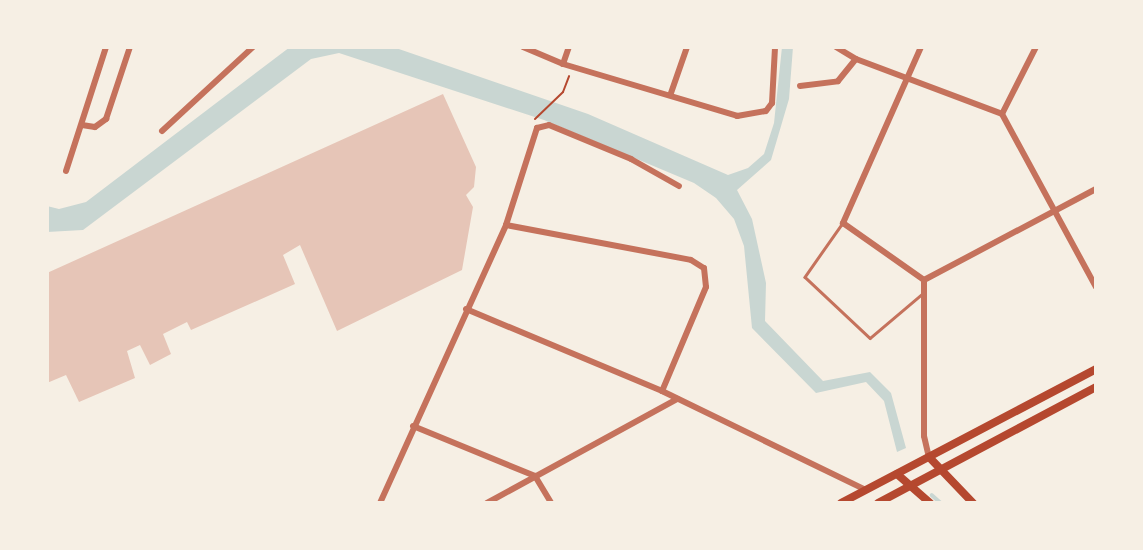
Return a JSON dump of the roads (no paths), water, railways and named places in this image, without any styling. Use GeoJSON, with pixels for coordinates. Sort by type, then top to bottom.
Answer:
{"type":"FeatureCollection","features":[{"type":"Feature","properties":{"kind":"main road"},"geometry":{"type":"LineString","coordinates":[[841,503],[1096,369]]}},
{"type":"Feature","properties":{"kind":"main road"},"geometry":{"type":"LineString","coordinates":[[878,503],[1096,387]]}},
{"type":"Feature","properties":{"kind":"main road"},"geometry":{"type":"LineString","coordinates":[[929,457],[973,503]]}},
{"type":"Feature","properties":{"kind":"main road"},"geometry":{"type":"LineString","coordinates":[[897,474],[930,503]]}},
{"type":"Feature","properties":{"kind":"street"},"geometry":{"type":"LineString","coordinates":[[66,171],[106,47]]}},
{"type":"Feature","properties":{"kind":"street"},"geometry":{"type":"LineString","coordinates":[[82,125],[95,127],[110,113],[130,47]]}},
{"type":"Feature","properties":{"kind":"street"},"geometry":{"type":"LineString","coordinates":[[162,131],[253,47]]}},
{"type":"Feature","properties":{"kind":"street"},"geometry":{"type":"LineString","coordinates":[[523,47],[565,65],[671,93],[725,114],[766,111],[774,95],[775,47]]}},
{"type":"Feature","properties":{"kind":"street"},"geometry":{"type":"LineString","coordinates":[[565,65],[569,47]]}},
{"type":"Feature","properties":{"kind":"street"},"geometry":{"type":"LineString","coordinates":[[671,93],[687,47]]}},
{"type":"Feature","properties":{"kind":"street"},"geometry":{"type":"LineString","coordinates":[[836,47],[856,59],[1002,114],[1096,287]]}},
{"type":"Feature","properties":{"kind":"street"},"geometry":{"type":"LineString","coordinates":[[921,47],[843,223],[924,280]]}},
{"type":"Feature","properties":{"kind":"street"},"geometry":{"type":"LineString","coordinates":[[1002,114],[1036,47]]}},
{"type":"Feature","properties":{"kind":"street"},"geometry":{"type":"LineString","coordinates":[[800,86],[838,81],[856,59]]}},
{"type":"Feature","properties":{"kind":"street"},"geometry":{"type":"LineString","coordinates":[[380,503],[506,225],[533,134],[541,124],[631,159],[679,186]]}},
{"type":"Feature","properties":{"kind":"street"},"geometry":{"type":"LineString","coordinates":[[924,280],[1096,189]]}},
{"type":"Feature","properties":{"kind":"street"},"geometry":{"type":"LineString","coordinates":[[506,225],[691,260],[705,268],[706,287],[662,391]]}},
{"type":"Feature","properties":{"kind":"street"},"geometry":{"type":"LineString","coordinates":[[924,280],[924,436],[929,457]]}},
{"type":"Feature","properties":{"kind":"street"},"geometry":{"type":"LineString","coordinates":[[466,309],[662,391],[866,490]]}},
{"type":"Feature","properties":{"kind":"street"},"geometry":{"type":"LineString","coordinates":[[487,503],[677,399]]}},
{"type":"Feature","properties":{"kind":"street"},"geometry":{"type":"LineString","coordinates":[[413,426],[535,476],[551,503]]}},
{"type":"Feature","properties":{"kind":"lane"},"geometry":{"type":"LineString","coordinates":[[843,223],[805,277],[870,338],[925,292]]}},
{"type":"Feature","properties":{"kind":"waterway"},"geometry":{"type":"LineString","coordinates":[[932,495],[941,503]]}}]}
